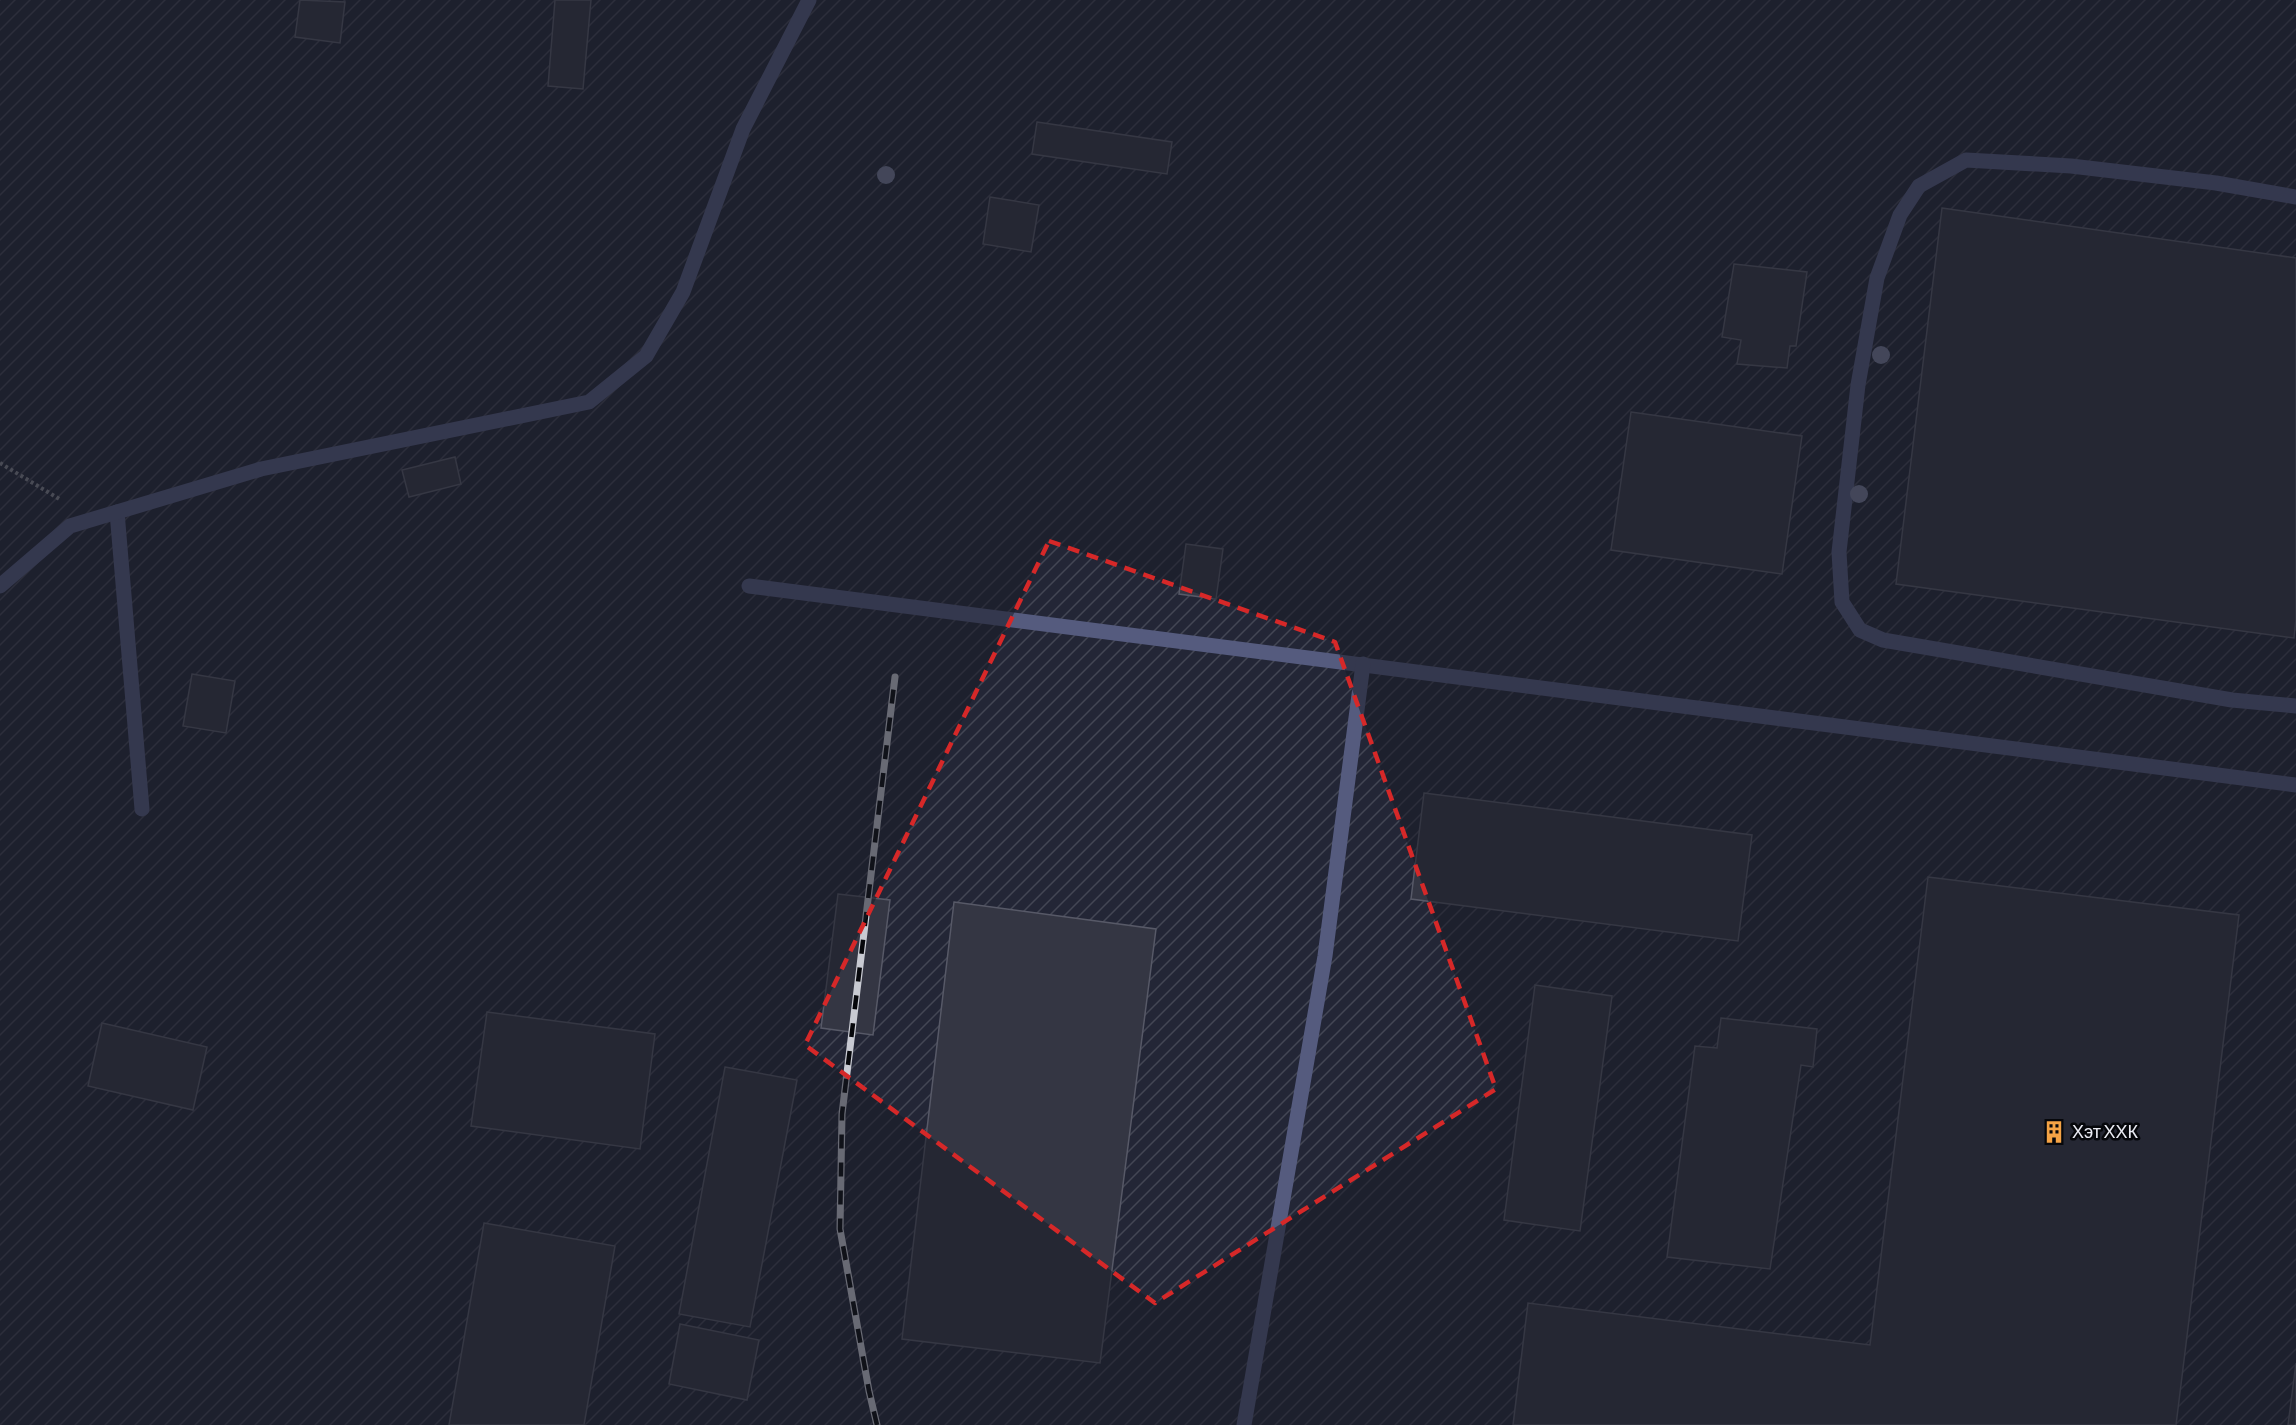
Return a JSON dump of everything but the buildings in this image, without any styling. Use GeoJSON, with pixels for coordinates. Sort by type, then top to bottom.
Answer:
{"type":"FeatureCollection","features":[{"type":"Feature","properties":{"kind":"lane"},"geometry":{"type":"LineString","coordinates":[[0,586],[70,526],[92,519],[261,469],[590,402],[646,356],[683,292],[743,129],[809,0]]}},
{"type":"Feature","properties":{"kind":"lane"},"geometry":{"type":"LineString","coordinates":[[2296,197],[2217,183],[2072,166],[1966,160],[1918,186],[1900,214],[1877,278],[1858,386],[1839,552],[1842,602],[1860,630],[1883,640],[2232,700],[2296,706]]}},
{"type":"Feature","properties":{"kind":"lane"},"geometry":{"type":"LineString","coordinates":[[117,512],[142,809]]}},
{"type":"Feature","properties":{"kind":"lane"},"geometry":{"type":"LineString","coordinates":[[749,586],[2296,784]]}},
{"type":"Feature","properties":{"kind":"lane"},"geometry":{"type":"LineString","coordinates":[[1244,1425],[1324,956],[1363,664]]}},
{"type":"Feature","properties":{"kind":"path"},"geometry":{"type":"LineString","coordinates":[[0,463],[92,519]]}},
{"type":"Feature","properties":{"kind":"highlighted area"},"geometry":{"type":"Polygon","coordinates":[[[1049,541],[1335,642],[1496,1089],[1155,1303],[805,1045],[1049,541]]]}},
{"type":"Feature","properties":{"kind":"shaded area"},"geometry":{"type":"Polygon","coordinates":[[[0,0],[2296,0],[2296,1425],[0,1425],[0,0]]]}},
{"type":"Feature","properties":{"kind":"railway"},"geometry":{"type":"LineString","coordinates":[[877,1425],[840,1229],[842,1114],[895,677]]}},
{"type":"Feature","properties":{"kind":"place","name":"Хэт ХХК"},"geometry":{"type":"Point","coordinates":[2054,1132]}}]}
